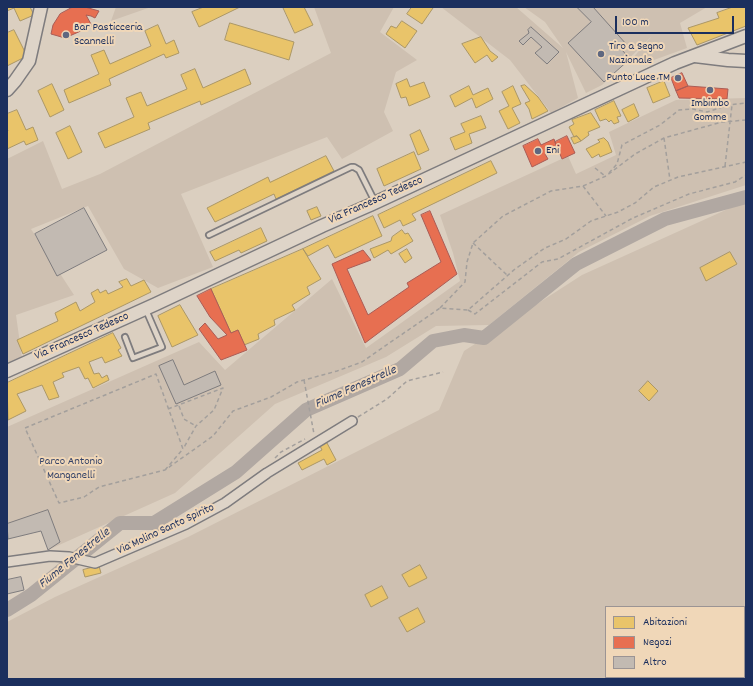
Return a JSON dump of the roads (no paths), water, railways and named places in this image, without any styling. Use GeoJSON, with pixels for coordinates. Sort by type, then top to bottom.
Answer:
{"type":"FeatureCollection","features":[{"type":"Feature","properties":{"kind":"street"},"geometry":{"type":"LineString","coordinates":[[7,90],[15,82],[29,61],[41,7]]}},
{"type":"Feature","properties":{"kind":"street","name":"Via Francesco Tedesco"},"geometry":{"type":"LineString","coordinates":[[7,371],[145,309],[675,63],[746,36]]}},
{"type":"Feature","properties":{"kind":"street"},"geometry":{"type":"LineString","coordinates":[[694,56],[746,61]]}},
{"type":"Feature","properties":{"kind":"street","name":"Via Molino Santo Spirito"},"geometry":{"type":"LineString","coordinates":[[7,562],[50,556],[69,557],[95,563],[186,524],[225,503],[267,473],[352,421]]}},
{"type":"Feature","properties":{"kind":"lane"},"geometry":{"type":"LineString","coordinates":[[209,235],[351,167],[359,170],[375,202]]}},
{"type":"Feature","properties":{"kind":"lane"},"geometry":{"type":"LineString","coordinates":[[125,337],[133,358],[162,347],[150,316],[145,309]]}},
{"type":"Feature","properties":{"kind":"waterway","name":"Fiume Fenestrelle"},"geometry":{"type":"LineString","coordinates":[[7,610],[31,595],[120,523],[154,523],[236,472],[306,410],[400,369],[433,341],[464,335],[484,338],[576,264],[665,219],[746,197]]}},
{"type":"Feature","properties":{"kind":"place","name":"Bar Pasticceria Scannelli"},"geometry":{"type":"Point","coordinates":[66,35]}},
{"type":"Feature","properties":{"kind":"place","name":"Tiro a Segno Nazionale"},"geometry":{"type":"Point","coordinates":[601,54]}},
{"type":"Feature","properties":{"kind":"place","name":"Punto Luce TM"},"geometry":{"type":"Point","coordinates":[678,78]}},
{"type":"Feature","properties":{"kind":"place","name":"Imbimbo Gomme"},"geometry":{"type":"Point","coordinates":[710,90]}},
{"type":"Feature","properties":{"kind":"place","name":"Eni"},"geometry":{"type":"Point","coordinates":[538,151]}},
{"type":"Feature","properties":{"kind":"park label","name":"Parco Antonio Manganelli"},"geometry":{"type":"Point","coordinates":[71,469]}}]}
